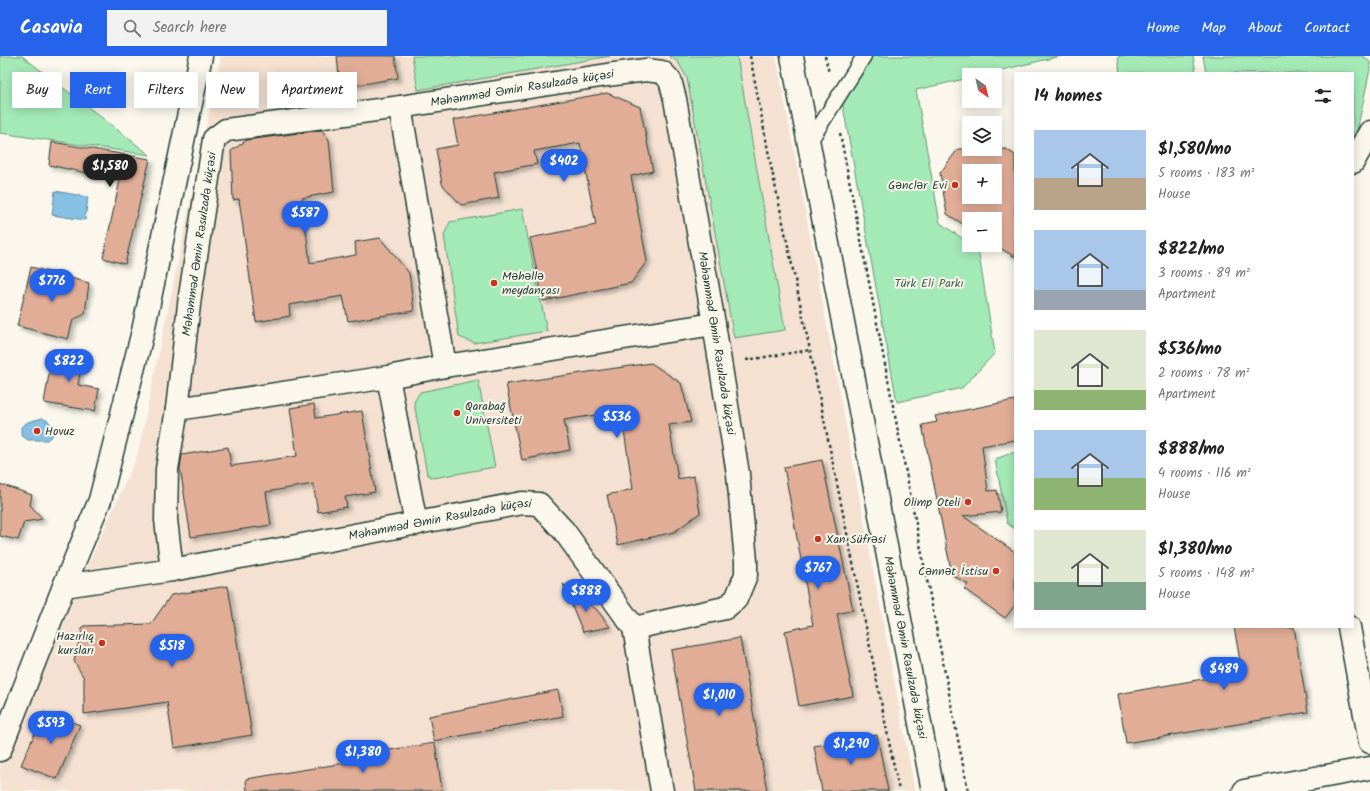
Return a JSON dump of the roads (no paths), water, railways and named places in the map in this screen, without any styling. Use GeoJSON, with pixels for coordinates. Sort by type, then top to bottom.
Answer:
{"type":"FeatureCollection","features":[{"type":"Feature","properties":{"kind":"street"},"geometry":{"type":"LineString","coordinates":[[0,750],[64,586],[100,500],[143,331],[201,56]]}},
{"type":"Feature","properties":{"kind":"street","name":"Məhəmməd Əmin Rəsulzadə küçəsi"},"geometry":{"type":"LineString","coordinates":[[792,56],[933,791]]}},
{"type":"Feature","properties":{"kind":"street","name":"Məhəmməd Əmin Rəsulzadə küçəsi"},"geometry":{"type":"LineString","coordinates":[[64,586],[172,570],[522,503],[539,504],[564,531],[634,628],[725,608],[736,598],[746,575],[738,474],[714,324],[675,99],[670,80],[662,72],[646,70],[607,75],[400,107],[226,130],[214,139],[190,296],[177,409],[167,469],[166,520],[172,570]]}},
{"type":"Feature","properties":{"kind":"street"},"geometry":{"type":"LineString","coordinates":[[400,107],[445,366]]}},
{"type":"Feature","properties":{"kind":"street"},"geometry":{"type":"LineString","coordinates":[[1354,160],[1370,132]]}},
{"type":"Feature","properties":{"kind":"street"},"geometry":{"type":"LineString","coordinates":[[177,409],[388,377],[445,366],[714,324]]}},
{"type":"Feature","properties":{"kind":"street"},"geometry":{"type":"LineString","coordinates":[[388,377],[416,524]]}},
{"type":"Feature","properties":{"kind":"street"},"geometry":{"type":"LineString","coordinates":[[634,628],[662,791]]}},
{"type":"Feature","properties":{"kind":"street"},"geometry":{"type":"LineString","coordinates":[[1350,628],[1370,742]]}},
{"type":"Feature","properties":{"kind":"street"},"geometry":{"type":"LineString","coordinates":[[1244,791],[1370,768]]}},
{"type":"Feature","properties":{"kind":"lane"},"geometry":{"type":"LineString","coordinates":[[809,143],[864,56]]}},
{"type":"Feature","properties":{"kind":"water"},"geometry":{"type":"Polygon","coordinates":[[[55,191],[88,197],[85,220],[52,215],[55,191]]]}},
{"type":"Feature","properties":{"kind":"water","name":"Hovuz"},"geometry":{"type":"Polygon","coordinates":[[[42,418],[53,426],[53,435],[47,440],[28,440],[21,435],[21,427],[28,422],[42,418]]]}},
{"type":"Feature","properties":{"kind":"place","name":"Gənclər Evi"},"geometry":{"type":"Point","coordinates":[955,185]}},
{"type":"Feature","properties":{"kind":"place","name":"Məhəllə meydançası"},"geometry":{"type":"Point","coordinates":[494,283]}},
{"type":"Feature","properties":{"kind":"place","name":"Qarabağ Universiteti"},"geometry":{"type":"Point","coordinates":[457,413]}},
{"type":"Feature","properties":{"kind":"place","name":"Hovuz"},"geometry":{"type":"Point","coordinates":[37,431]}},
{"type":"Feature","properties":{"kind":"place","name":"Olimp Oteli"},"geometry":{"type":"Point","coordinates":[968,502]}},
{"type":"Feature","properties":{"kind":"place","name":"Xan Süfrəsi"},"geometry":{"type":"Point","coordinates":[818,539]}},
{"type":"Feature","properties":{"kind":"place","name":"Cənnət İstisu"},"geometry":{"type":"Point","coordinates":[996,571]}},
{"type":"Feature","properties":{"kind":"place","name":"Hazırlıq kursları"},"geometry":{"type":"Point","coordinates":[102,643]}},
{"type":"Feature","properties":{"kind":"park label","name":"Türk Eli Parkı"},"geometry":{"type":"Point","coordinates":[929,283]}}]}
